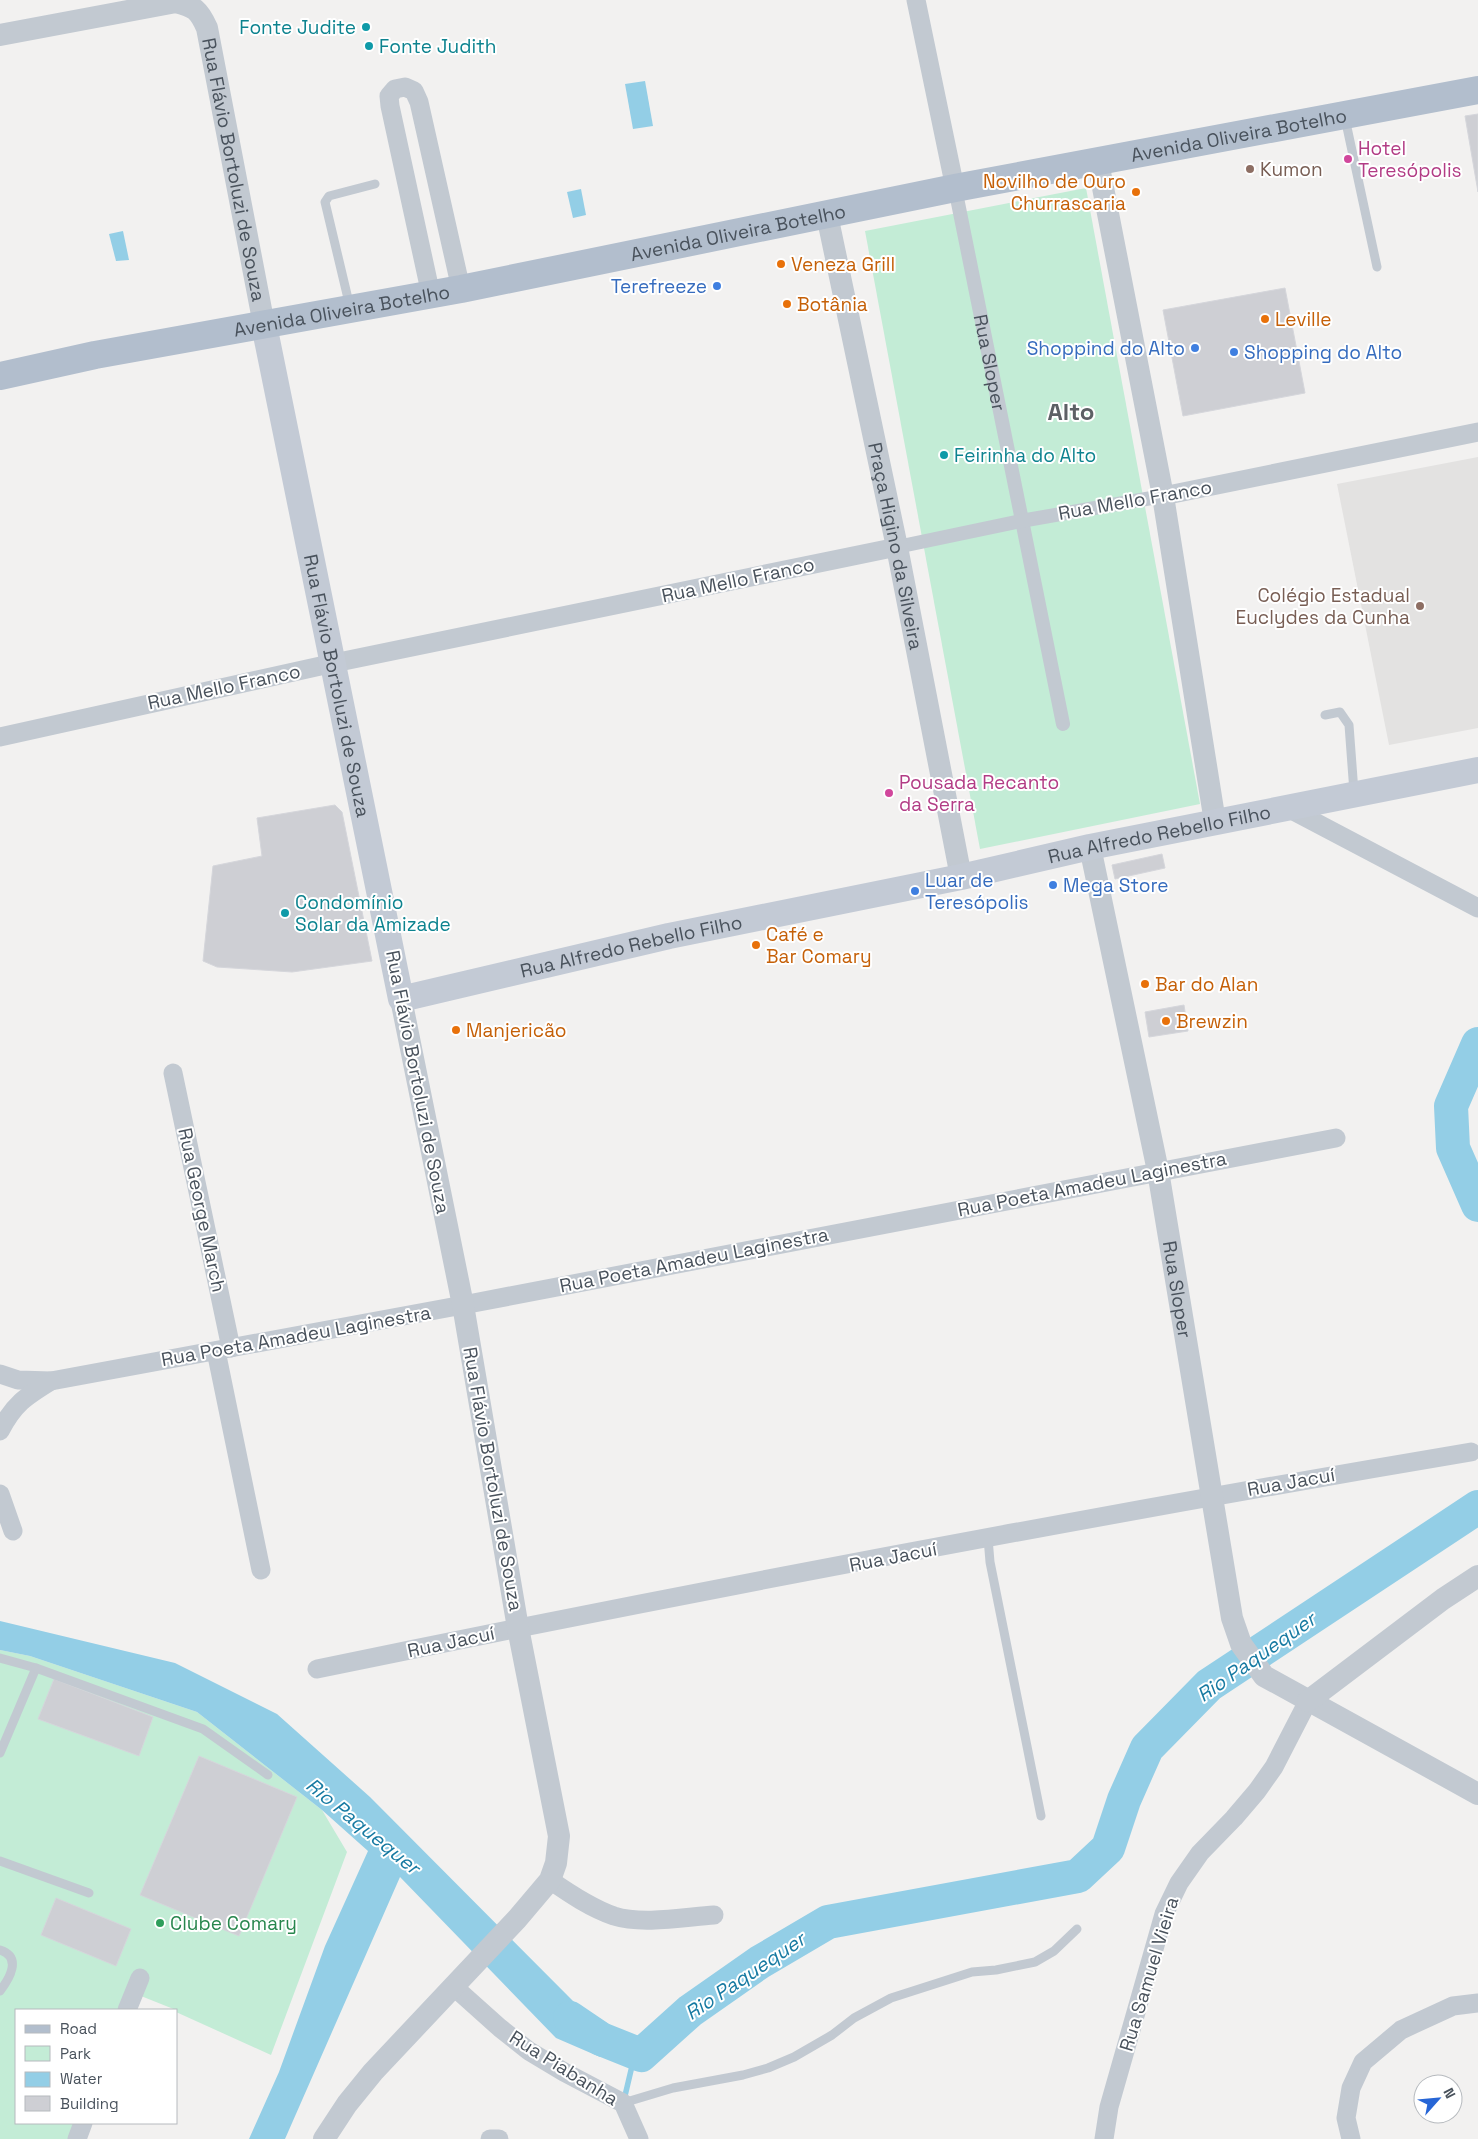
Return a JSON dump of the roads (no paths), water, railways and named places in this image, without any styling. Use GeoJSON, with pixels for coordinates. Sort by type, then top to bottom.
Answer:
{"type":"FeatureCollection","features":[{"type":"Feature","properties":{"kind":"main road","name":"Avenida Oliveira Botelho"},"geometry":{"type":"LineString","coordinates":[[0,376],[95,355],[431,295],[956,188],[1478,90]]}},
{"type":"Feature","properties":{"kind":"main road","name":"Rua Flávio Bortoluzi de Souza"},"geometry":{"type":"LineString","coordinates":[[264,325],[401,999]]}},
{"type":"Feature","properties":{"kind":"main road","name":"Rua Alfredo Rebello Filho"},"geometry":{"type":"LineString","coordinates":[[401,999],[669,936],[961,877],[1090,846],[1478,770]]}},
{"type":"Feature","properties":{"kind":"street","name":"Rua Sloper"},"geometry":{"type":"LineString","coordinates":[[916,0],[956,188],[1062,724]]}},
{"type":"Feature","properties":{"kind":"street","name":"Rua Flávio Bortoluzi de Souza"},"geometry":{"type":"LineString","coordinates":[[0,35],[176,2],[192,7],[200,13],[207,28],[264,325]]}},
{"type":"Feature","properties":{"kind":"street"},"geometry":{"type":"LineString","coordinates":[[431,295],[390,106],[389,96],[394,89],[405,88],[414,91],[418,102],[461,289]]}},
{"type":"Feature","properties":{"kind":"street"},"geometry":{"type":"LineString","coordinates":[[1098,162],[1163,496],[1215,822]]}},
{"type":"Feature","properties":{"kind":"street","name":"Praça Higino da Silveira"},"geometry":{"type":"LineString","coordinates":[[827,215],[897,547],[961,877]]}},
{"type":"Feature","properties":{"kind":"street","name":"Rua Mello Franco"},"geometry":{"type":"LineString","coordinates":[[0,736],[334,663],[1021,521],[1163,496],[1478,432]]}},
{"type":"Feature","properties":{"kind":"street"},"geometry":{"type":"LineString","coordinates":[[1288,808],[1478,908]]}},
{"type":"Feature","properties":{"kind":"street","name":"Rua Sloper"},"geometry":{"type":"LineString","coordinates":[[1090,846],[1158,1170],[1232,1618],[1241,1644],[1264,1676],[1478,1794]]}},
{"type":"Feature","properties":{"kind":"street","name":"Rua Flávio Bortoluzi de Souza"},"geometry":{"type":"LineString","coordinates":[[324,2139],[347,2104],[373,2072],[517,1919],[550,1880],[556,1863],[559,1836],[518,1628],[463,1305],[401,999]]}},
{"type":"Feature","properties":{"kind":"street","name":"Rua George March"},"geometry":{"type":"LineString","coordinates":[[173,1073],[224,1349],[261,1570]]}},
{"type":"Feature","properties":{"kind":"street","name":"Rua Poeta Amadeu Laginestra"},"geometry":{"type":"LineString","coordinates":[[0,1374],[18,1380],[51,1381],[463,1305],[1158,1170],[1336,1138]]}},
{"type":"Feature","properties":{"kind":"street","name":"Rua Poeta Amadeu Laginestra"},"geometry":{"type":"LineString","coordinates":[[0,1431],[13,1410],[26,1396],[51,1381]]}},
{"type":"Feature","properties":{"kind":"street","name":"Rua Jacuí"},"geometry":{"type":"LineString","coordinates":[[317,1670],[518,1628],[988,1538],[1213,1496],[1471,1452]]}},
{"type":"Feature","properties":{"kind":"street"},"geometry":{"type":"LineString","coordinates":[[0,1494],[13,1531]]}},
{"type":"Feature","properties":{"kind":"street"},"geometry":{"type":"LineString","coordinates":[[1308,1701],[1443,1598],[1478,1576]]}},
{"type":"Feature","properties":{"kind":"street","name":"Rua Samuel Vieira"},"geometry":{"type":"LineString","coordinates":[[1104,2139],[1108,2107],[1164,1914],[1171,1898],[1194,1859],[1257,1791],[1274,1767],[1308,1701]]}},
{"type":"Feature","properties":{"kind":"street"},"geometry":{"type":"LineString","coordinates":[[550,1880],[574,1896],[615,1916],[642,1919],[714,1915]]}},
{"type":"Feature","properties":{"kind":"street"},"geometry":{"type":"LineString","coordinates":[[127,2009],[140,1978]]}},
{"type":"Feature","properties":{"kind":"street","name":"Rua Piabanha"},"geometry":{"type":"LineString","coordinates":[[453,1986],[529,2051],[623,2103],[639,2139]]}},
{"type":"Feature","properties":{"kind":"street"},"geometry":{"type":"LineString","coordinates":[[1351,2139],[1346,2118],[1351,2088],[1363,2062],[1401,2030],[1453,2006],[1478,2003]]}},
{"type":"Feature","properties":{"kind":"street"},"geometry":{"type":"LineString","coordinates":[[77,2139],[83,2124]]}},
{"type":"Feature","properties":{"kind":"street"},"geometry":{"type":"LineString","coordinates":[[490,2139],[499,2139]]}},
{"type":"Feature","properties":{"kind":"lane"},"geometry":{"type":"LineString","coordinates":[[1344,115],[1378,267]]}},
{"type":"Feature","properties":{"kind":"lane"},"geometry":{"type":"LineString","coordinates":[[351,309],[325,202],[329,196],[375,184]]}},
{"type":"Feature","properties":{"kind":"lane"},"geometry":{"type":"LineString","coordinates":[[1325,715],[1340,712],[1349,725],[1354,795]]}},
{"type":"Feature","properties":{"kind":"lane"},"geometry":{"type":"LineString","coordinates":[[988,1538],[990,1562],[1041,1816]]}},
{"type":"Feature","properties":{"kind":"lane"},"geometry":{"type":"LineString","coordinates":[[0,1658],[36,1668],[203,1729],[268,1775]]}},
{"type":"Feature","properties":{"kind":"lane"},"geometry":{"type":"LineString","coordinates":[[0,1753],[36,1668]]}},
{"type":"Feature","properties":{"kind":"lane"},"geometry":{"type":"LineString","coordinates":[[0,1861],[89,1893]]}},
{"type":"Feature","properties":{"kind":"lane"},"geometry":{"type":"LineString","coordinates":[[623,2103],[673,2088],[743,2075],[768,2068],[794,2057],[832,2035],[854,2018],[891,1998],[972,1972],[996,1970],[1035,1962],[1054,1951],[1077,1929]]}},
{"type":"Feature","properties":{"kind":"lane"},"geometry":{"type":"LineString","coordinates":[[0,1950],[6,1952],[12,1958],[13,1964],[7,1980],[0,1991]]}},
{"type":"Feature","properties":{"kind":"water"},"geometry":{"type":"Polygon","coordinates":[[[645,81],[653,126],[633,129],[625,84],[645,81]]]}},
{"type":"Feature","properties":{"kind":"water"},"geometry":{"type":"Polygon","coordinates":[[[581,189],[586,215],[573,218],[567,192],[581,189]]]}},
{"type":"Feature","properties":{"kind":"water"},"geometry":{"type":"Polygon","coordinates":[[[123,231],[129,260],[116,261],[109,234],[123,231]]]}},
{"type":"Feature","properties":{"kind":"water"},"geometry":{"type":"Polygon","coordinates":[[[0,1621],[175,1663],[277,1714],[370,1797],[575,2003],[615,2028],[600,2057],[556,2038],[400,1877],[285,2139],[249,2139],[279,2072],[325,1946],[368,1851],[322,1810],[197,1712],[30,1656],[0,1650],[0,1621]]]}},
{"type":"Feature","properties":{"kind":"waterway","name":"Rio Paquequer"},"geometry":{"type":"LineString","coordinates":[[1478,1044],[1451,1106],[1453,1148],[1478,1205]]}},
{"type":"Feature","properties":{"kind":"waterway","name":"Rio Paquequer"},"geometry":{"type":"LineString","coordinates":[[570,2018],[601,2039],[641,2055],[690,2011],[760,1962],[828,1922],[1078,1876],[1108,1848],[1124,1800],[1147,1748],[1209,1685],[1478,1507]]}},
{"type":"Feature","properties":{"kind":"waterway"},"geometry":{"type":"LineString","coordinates":[[624,2100],[632,2066],[641,2055]]}},
{"type":"Feature","properties":{"kind":"place","name":"Fonte Judite"},"geometry":{"type":"Point","coordinates":[366,27]}},
{"type":"Feature","properties":{"kind":"place","name":"Fonte Judith"},"geometry":{"type":"Point","coordinates":[369,46]}},
{"type":"Feature","properties":{"kind":"place","name":"Hotel Teresópolis"},"geometry":{"type":"Point","coordinates":[1348,159]}},
{"type":"Feature","properties":{"kind":"place","name":"Kumon"},"geometry":{"type":"Point","coordinates":[1250,169]}},
{"type":"Feature","properties":{"kind":"place","name":"Novilho de Ouro Churrascaria"},"geometry":{"type":"Point","coordinates":[1136,192]}},
{"type":"Feature","properties":{"kind":"place","name":"Veneza Grill"},"geometry":{"type":"Point","coordinates":[781,264]}},
{"type":"Feature","properties":{"kind":"place","name":"Terefreeze"},"geometry":{"type":"Point","coordinates":[717,286]}},
{"type":"Feature","properties":{"kind":"place","name":"Botânia"},"geometry":{"type":"Point","coordinates":[787,304]}},
{"type":"Feature","properties":{"kind":"place","name":"Leville"},"geometry":{"type":"Point","coordinates":[1265,319]}},
{"type":"Feature","properties":{"kind":"place","name":"Shoppind do Alto"},"geometry":{"type":"Point","coordinates":[1195,348]}},
{"type":"Feature","properties":{"kind":"place","name":"Shopping do Alto"},"geometry":{"type":"Point","coordinates":[1234,352]}},
{"type":"Feature","properties":{"kind":"place","name":"Feirinha do Alto"},"geometry":{"type":"Point","coordinates":[944,455]}},
{"type":"Feature","properties":{"kind":"place","name":"Colégio Estadual Euclydes da Cunha"},"geometry":{"type":"Point","coordinates":[1420,606]}},
{"type":"Feature","properties":{"kind":"place","name":"Pousada Recanto da Serra"},"geometry":{"type":"Point","coordinates":[889,793]}},
{"type":"Feature","properties":{"kind":"place","name":"Mega Store"},"geometry":{"type":"Point","coordinates":[1053,885]}},
{"type":"Feature","properties":{"kind":"place","name":"Luar de Teresópolis"},"geometry":{"type":"Point","coordinates":[915,891]}},
{"type":"Feature","properties":{"kind":"place","name":"Condomínio Solar da Amizade"},"geometry":{"type":"Point","coordinates":[285,913]}},
{"type":"Feature","properties":{"kind":"place","name":"Café e Bar Comary"},"geometry":{"type":"Point","coordinates":[756,945]}},
{"type":"Feature","properties":{"kind":"place","name":"Bar do Alan"},"geometry":{"type":"Point","coordinates":[1145,984]}},
{"type":"Feature","properties":{"kind":"place","name":"Brewzin"},"geometry":{"type":"Point","coordinates":[1166,1021]}},
{"type":"Feature","properties":{"kind":"place","name":"Manjericão"},"geometry":{"type":"Point","coordinates":[456,1030]}},
{"type":"Feature","properties":{"kind":"place","name":"Clube Comary"},"geometry":{"type":"Point","coordinates":[160,1923]}},
{"type":"Feature","properties":{"kind":"district","name":"Alto"},"geometry":{"type":"Point","coordinates":[1071,411]}}]}
